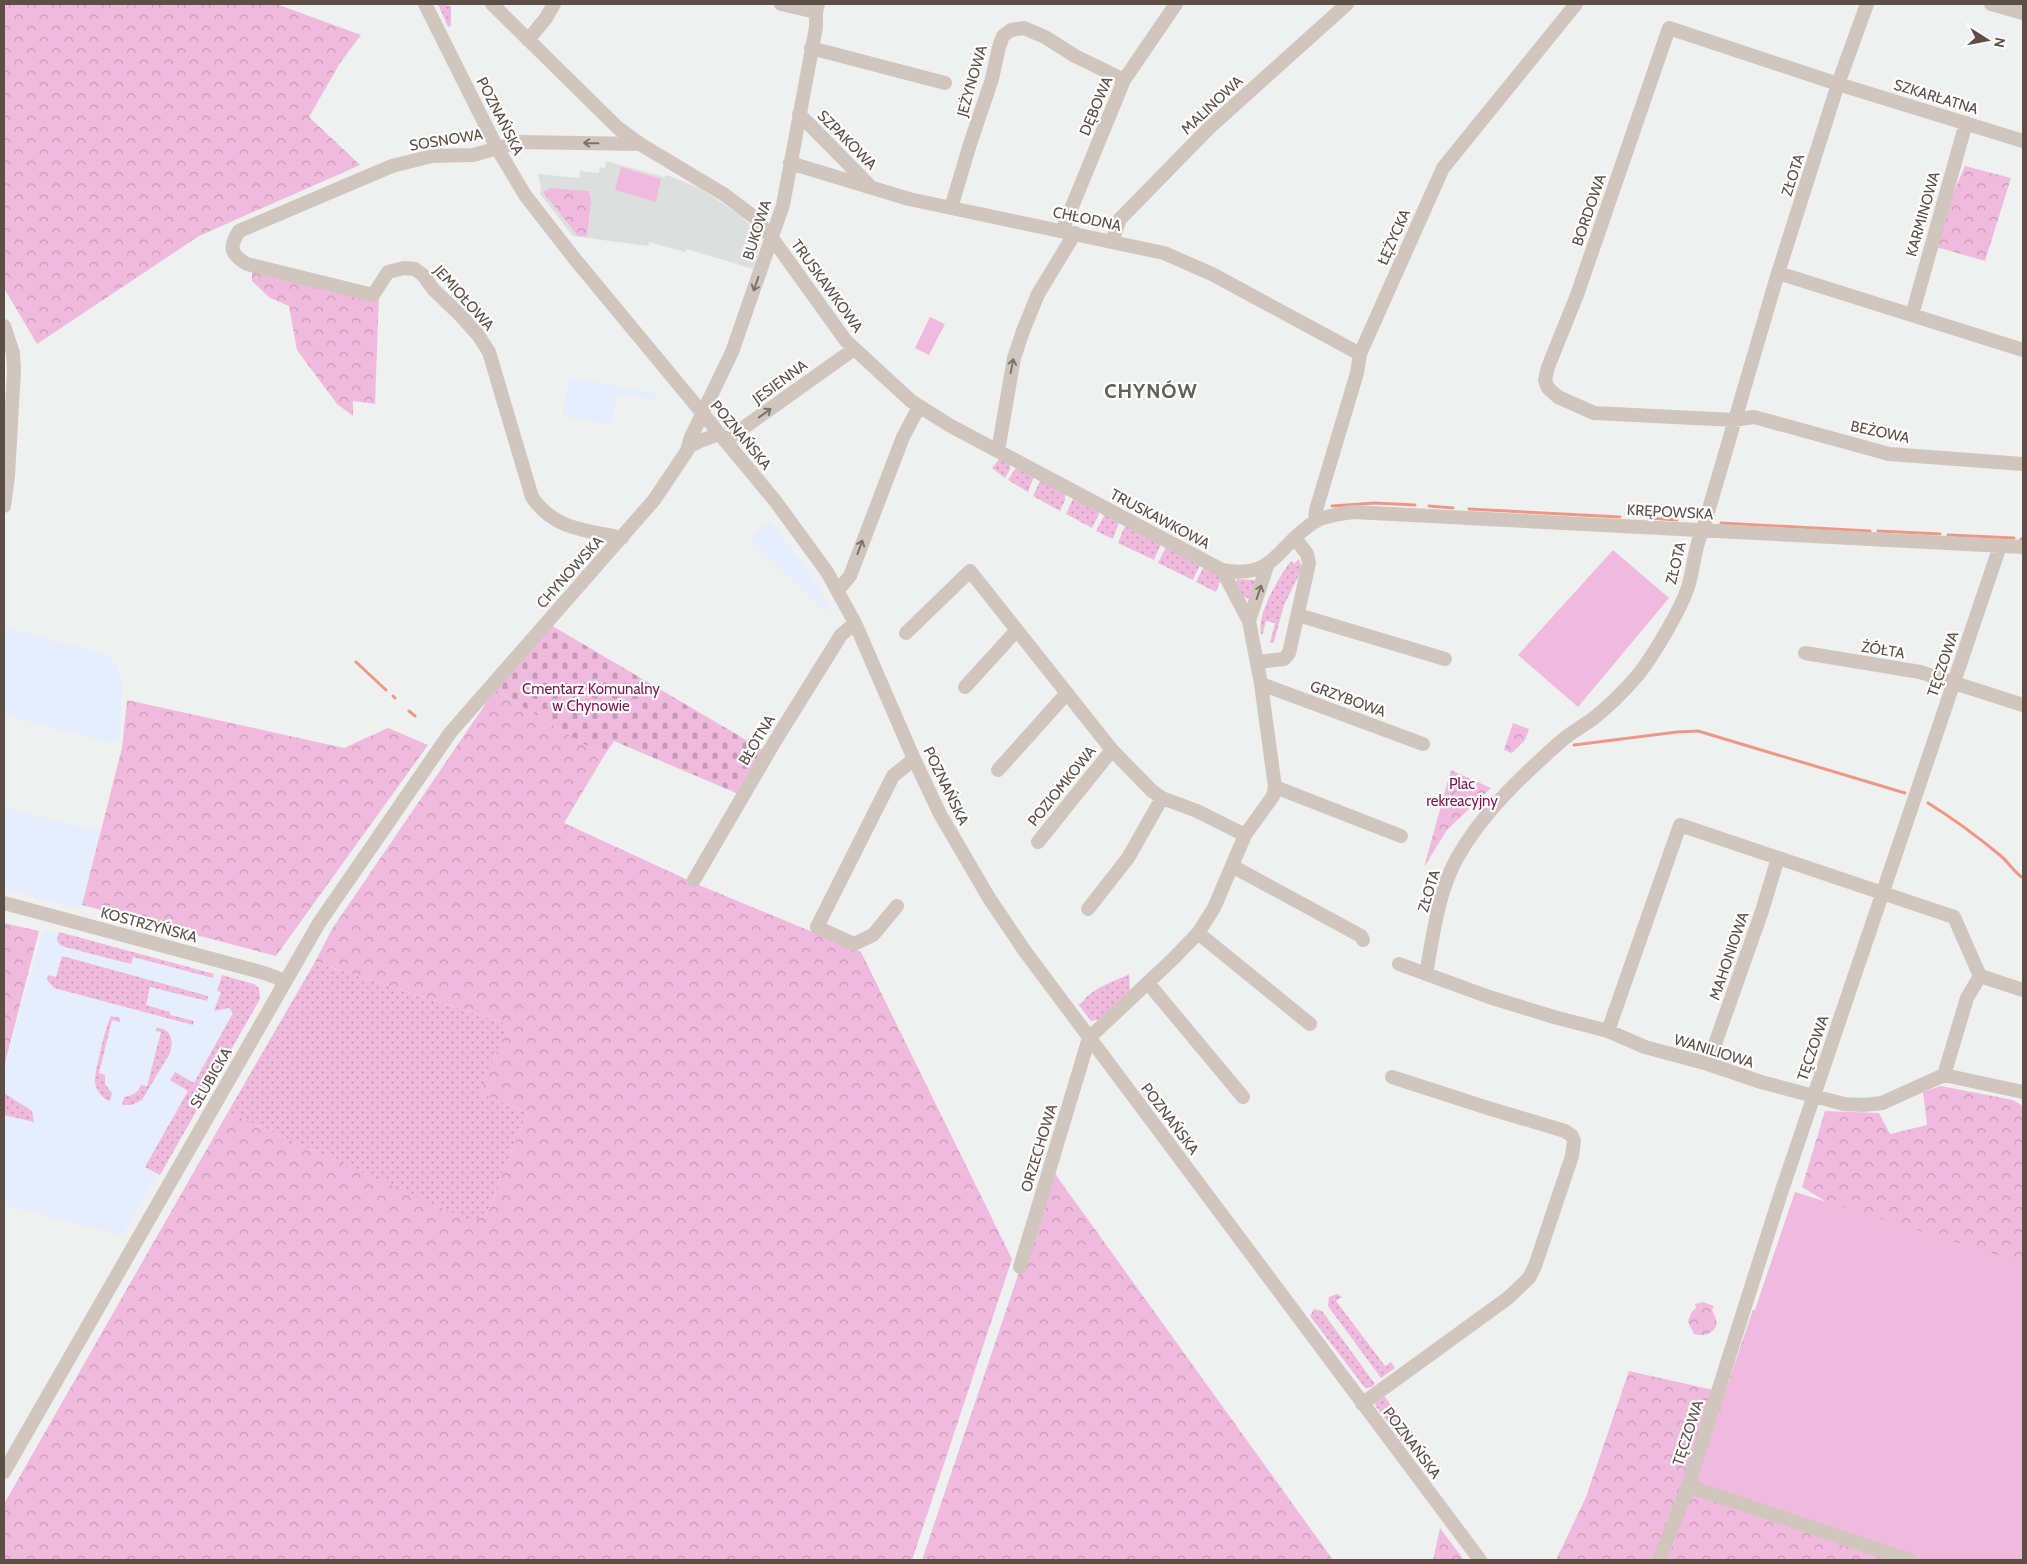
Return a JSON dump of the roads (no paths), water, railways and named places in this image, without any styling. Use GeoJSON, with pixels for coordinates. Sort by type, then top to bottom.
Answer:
{"type":"FeatureCollection","features":[{"type":"Feature","properties":{"kind":"street","name":"POZNAŃSKA"},"geometry":{"type":"LineString","coordinates":[[425,4],[497,148],[544,222],[801,535],[838,590],[855,623],[914,760],[957,846],[1024,950],[1480,1560]]}},
{"type":"Feature","properties":{"kind":"street","name":"TRUSKAWKOWA"},"geometry":{"type":"LineString","coordinates":[[492,4],[618,128],[640,144],[740,205],[754,217],[772,238],[837,331],[887,381],[918,407],[998,452],[1222,570],[1247,572],[1260,569],[1315,522]]}},
{"type":"Feature","properties":{"kind":"street"},"geometry":{"type":"LineString","coordinates":[[528,40],[546,18],[554,4]]}},
{"type":"Feature","properties":{"kind":"street"},"geometry":{"type":"LineString","coordinates":[[781,4],[817,8]]}},
{"type":"Feature","properties":{"kind":"street","name":"DĘBOWA"},"geometry":{"type":"LineString","coordinates":[[998,452],[1014,358],[1038,294],[1069,232],[1124,80],[1176,4]]}},
{"type":"Feature","properties":{"kind":"street","name":"MALINOWA"},"geometry":{"type":"LineString","coordinates":[[1112,241],[1120,219],[1209,128],[1347,4]]}},
{"type":"Feature","properties":{"kind":"street","name":"ŁĘŻYCKA"},"geometry":{"type":"LineString","coordinates":[[1315,522],[1316,510],[1357,374],[1360,354],[1443,168],[1576,4]]}},
{"type":"Feature","properties":{"kind":"street","name":"ZŁOTA"},"geometry":{"type":"LineString","coordinates":[[1426,974],[1440,904],[1458,857],[1505,793],[1562,741],[1596,716],[1638,675],[1687,591],[1694,567],[1696,545],[1703,529],[1778,273],[1838,84],[1867,4]]}},
{"type":"Feature","properties":{"kind":"street"},"geometry":{"type":"LineString","coordinates":[[1991,4],[2023,13]]}},
{"type":"Feature","properties":{"kind":"street","name":"BUKOWA"},"geometry":{"type":"LineString","coordinates":[[702,414],[732,352],[783,205],[816,27],[817,8]]}},
{"type":"Feature","properties":{"kind":"street","name":"JEŻYNOWA"},"geometry":{"type":"LineString","coordinates":[[951,208],[992,79],[999,47],[1003,36],[1010,30],[1024,28],[1045,37],[1075,56],[1124,80]]}},
{"type":"Feature","properties":{"kind":"street","name":"BORDOWA"},"geometry":{"type":"LineString","coordinates":[[1734,420],[1594,413],[1558,397],[1548,388],[1545,380],[1548,367],[1577,295],[1669,28],[1838,84]]}},
{"type":"Feature","properties":{"kind":"street"},"geometry":{"type":"LineString","coordinates":[[812,48],[945,83]]}},
{"type":"Feature","properties":{"kind":"street","name":"SZKARŁATNA"},"geometry":{"type":"LineString","coordinates":[[1838,84],[2023,141]]}},
{"type":"Feature","properties":{"kind":"street","name":"SZPAKOWA"},"geometry":{"type":"LineString","coordinates":[[799,114],[873,189]]}},
{"type":"Feature","properties":{"kind":"street","name":"KARMINOWA"},"geometry":{"type":"LineString","coordinates":[[1912,315],[1966,123]]}},
{"type":"Feature","properties":{"kind":"street","name":"SOSNOWA"},"geometry":{"type":"LineString","coordinates":[[239,231],[392,166],[433,156],[473,155],[520,142],[640,144]]}},
{"type":"Feature","properties":{"kind":"street","name":"CHŁODNA"},"geometry":{"type":"LineString","coordinates":[[790,163],[909,199],[1148,248],[1190,263],[1360,354]]}},
{"type":"Feature","properties":{"kind":"street","name":"JEMIOŁOWA"},"geometry":{"type":"LineString","coordinates":[[239,231],[233,240],[232,249],[236,258],[247,264],[372,295],[388,272],[404,268],[415,270],[423,275],[478,335],[489,352],[532,497],[540,509],[565,525],[622,538]]}},
{"type":"Feature","properties":{"kind":"street"},"geometry":{"type":"LineString","coordinates":[[1778,273],[2023,348]]}},
{"type":"Feature","properties":{"kind":"street"},"geometry":{"type":"LineString","coordinates":[[4,326],[13,353],[14,370],[8,476],[4,506]]}},
{"type":"Feature","properties":{"kind":"street","name":"JESIENNA"},"geometry":{"type":"LineString","coordinates":[[722,438],[854,349]]}},
{"type":"Feature","properties":{"kind":"street"},"geometry":{"type":"LineString","coordinates":[[838,590],[850,576],[903,437],[918,407]]}},
{"type":"Feature","properties":{"kind":"street","name":"CHYNOWSKA"},"geometry":{"type":"LineString","coordinates":[[467,712],[654,500],[688,447],[702,414]]}},
{"type":"Feature","properties":{"kind":"street","name":"BEŻOWA"},"geometry":{"type":"LineString","coordinates":[[1734,420],[1754,417],[1889,454],[2023,464]]}},
{"type":"Feature","properties":{"kind":"street"},"geometry":{"type":"LineString","coordinates":[[688,447],[700,441],[722,438]]}},
{"type":"Feature","properties":{"kind":"street","name":"KRĘPOWSKA"},"geometry":{"type":"LineString","coordinates":[[1315,522],[1341,514],[1365,512],[2023,547]]}},
{"type":"Feature","properties":{"kind":"street"},"geometry":{"type":"LineString","coordinates":[[1257,662],[1284,659],[1289,653],[1309,563],[1307,554],[1295,538]]}},
{"type":"Feature","properties":{"kind":"street","name":"TĘCZOWA"},"geometry":{"type":"LineString","coordinates":[[1659,1560],[1688,1486],[1814,1096],[2000,546]]}},
{"type":"Feature","properties":{"kind":"street","name":"TRUSKAWKOWA"},"geometry":{"type":"LineString","coordinates":[[1249,621],[1268,564]]}},
{"type":"Feature","properties":{"kind":"street"},"geometry":{"type":"LineString","coordinates":[[1089,1038],[1198,933],[1214,908],[1245,834],[1273,796],[1275,787],[1261,684],[1249,621],[1222,570]]}},
{"type":"Feature","properties":{"kind":"street","name":"POZIOMKOWA"},"geometry":{"type":"LineString","coordinates":[[906,633],[970,571],[1112,750],[1152,791],[1162,798],[1196,811],[1245,834]]}},
{"type":"Feature","properties":{"kind":"street"},"geometry":{"type":"LineString","coordinates":[[1298,615],[1445,659]]}},
{"type":"Feature","properties":{"kind":"street","name":"BŁOTNA"},"geometry":{"type":"LineString","coordinates":[[694,880],[775,740],[841,635],[855,623]]}},
{"type":"Feature","properties":{"kind":"street"},"geometry":{"type":"LineString","coordinates":[[965,687],[1017,630]]}},
{"type":"Feature","properties":{"kind":"street","name":"ŻÓŁTA"},"geometry":{"type":"LineString","coordinates":[[1805,653],[1920,672],[2023,705]]}},
{"type":"Feature","properties":{"kind":"street","name":"GRZYBOWA"},"geometry":{"type":"LineString","coordinates":[[1261,684],[1423,744]]}},
{"type":"Feature","properties":{"kind":"street"},"geometry":{"type":"LineString","coordinates":[[998,770],[1067,693]]}},
{"type":"Feature","properties":{"kind":"street","name":"SŁUBICKA"},"geometry":{"type":"LineString","coordinates":[[4,1472],[325,915],[440,745],[467,712]]}},
{"type":"Feature","properties":{"kind":"street","name":"POZIOMKOWA"},"geometry":{"type":"LineString","coordinates":[[1038,842],[1112,750]]}},
{"type":"Feature","properties":{"kind":"street"},"geometry":{"type":"LineString","coordinates":[[897,906],[873,935],[854,944],[817,927],[893,776],[914,760]]}},
{"type":"Feature","properties":{"kind":"street"},"geometry":{"type":"LineString","coordinates":[[1275,787],[1401,836]]}},
{"type":"Feature","properties":{"kind":"street"},"geometry":{"type":"LineString","coordinates":[[1088,909],[1128,858],[1162,798]]}},
{"type":"Feature","properties":{"kind":"street"},"geometry":{"type":"LineString","coordinates":[[1608,1031],[1680,825],[1954,917],[1980,976],[2023,990]]}},
{"type":"Feature","properties":{"kind":"street","name":"MAHONIOWA"},"geometry":{"type":"LineString","coordinates":[[1708,1064],[1778,858]]}},
{"type":"Feature","properties":{"kind":"street"},"geometry":{"type":"LineString","coordinates":[[1232,866],[1361,936],[1363,940]]}},
{"type":"Feature","properties":{"kind":"street","name":"KOSTRZYŃSKA"},"geometry":{"type":"LineString","coordinates":[[4,903],[264,973],[278,978],[284,984]]}},
{"type":"Feature","properties":{"kind":"street"},"geometry":{"type":"LineString","coordinates":[[1198,933],[1310,1024]]}},
{"type":"Feature","properties":{"kind":"street","name":"WANILIOWA"},"geometry":{"type":"LineString","coordinates":[[1400,964],[1489,997],[1608,1031],[1645,1047],[1708,1064],[1761,1082],[1844,1104],[1863,1106],[1882,1103],[1944,1074]]}},
{"type":"Feature","properties":{"kind":"street"},"geometry":{"type":"LineString","coordinates":[[1980,976],[1967,998],[1944,1074],[2023,1092]]}},
{"type":"Feature","properties":{"kind":"street"},"geometry":{"type":"LineString","coordinates":[[1148,983],[1243,1097]]}},
{"type":"Feature","properties":{"kind":"street","name":"ORZECHOWA"},"geometry":{"type":"LineString","coordinates":[[1020,1268],[1089,1038]]}},
{"type":"Feature","properties":{"kind":"street"},"geometry":{"type":"LineString","coordinates":[[1362,1404],[1508,1298],[1529,1278],[1542,1249],[1552,1213],[1574,1150],[1572,1136],[1565,1131],[1392,1077]]}},
{"type":"Feature","properties":{"kind":"street"},"geometry":{"type":"LineString","coordinates":[[1688,1486],[1909,1560]]}},
{"type":"Feature","properties":{"kind":"waterway"},"geometry":{"type":"LineString","coordinates":[[1332,506],[1375,503],[1415,505]]}},
{"type":"Feature","properties":{"kind":"waterway"},"geometry":{"type":"LineString","coordinates":[[1429,506],[1453,508]]}},
{"type":"Feature","properties":{"kind":"waterway"},"geometry":{"type":"LineString","coordinates":[[1469,509],[1620,517]]}},
{"type":"Feature","properties":{"kind":"waterway"},"geometry":{"type":"LineString","coordinates":[[1650,518],[1677,520]]}},
{"type":"Feature","properties":{"kind":"waterway"},"geometry":{"type":"LineString","coordinates":[[1721,523],[1870,531]]}},
{"type":"Feature","properties":{"kind":"waterway"},"geometry":{"type":"LineString","coordinates":[[1878,531],[1940,534]]}},
{"type":"Feature","properties":{"kind":"waterway"},"geometry":{"type":"LineString","coordinates":[[1948,535],[2014,538]]}},
{"type":"Feature","properties":{"kind":"waterway"},"geometry":{"type":"LineString","coordinates":[[356,662],[386,690]]}},
{"type":"Feature","properties":{"kind":"waterway"},"geometry":{"type":"LineString","coordinates":[[409,711],[415,716]]}},
{"type":"Feature","properties":{"kind":"waterway"},"geometry":{"type":"LineString","coordinates":[[1574,745],[1698,731],[1905,793]]}},
{"type":"Feature","properties":{"kind":"waterway"},"geometry":{"type":"LineString","coordinates":[[1928,803],[1984,842],[2023,878]]}},
{"type":"Feature","properties":{"kind":"district","name":"CHYNÓW"},"geometry":{"type":"Point","coordinates":[1151,391]}},
{"type":"Feature","properties":{"kind":"park label","name":"Cmentarz Komunalny w Chynowie"},"geometry":{"type":"Point","coordinates":[591,698]}},
{"type":"Feature","properties":{"kind":"park label","name":"Plac rekreacyjny"},"geometry":{"type":"Point","coordinates":[1462,792]}}]}
